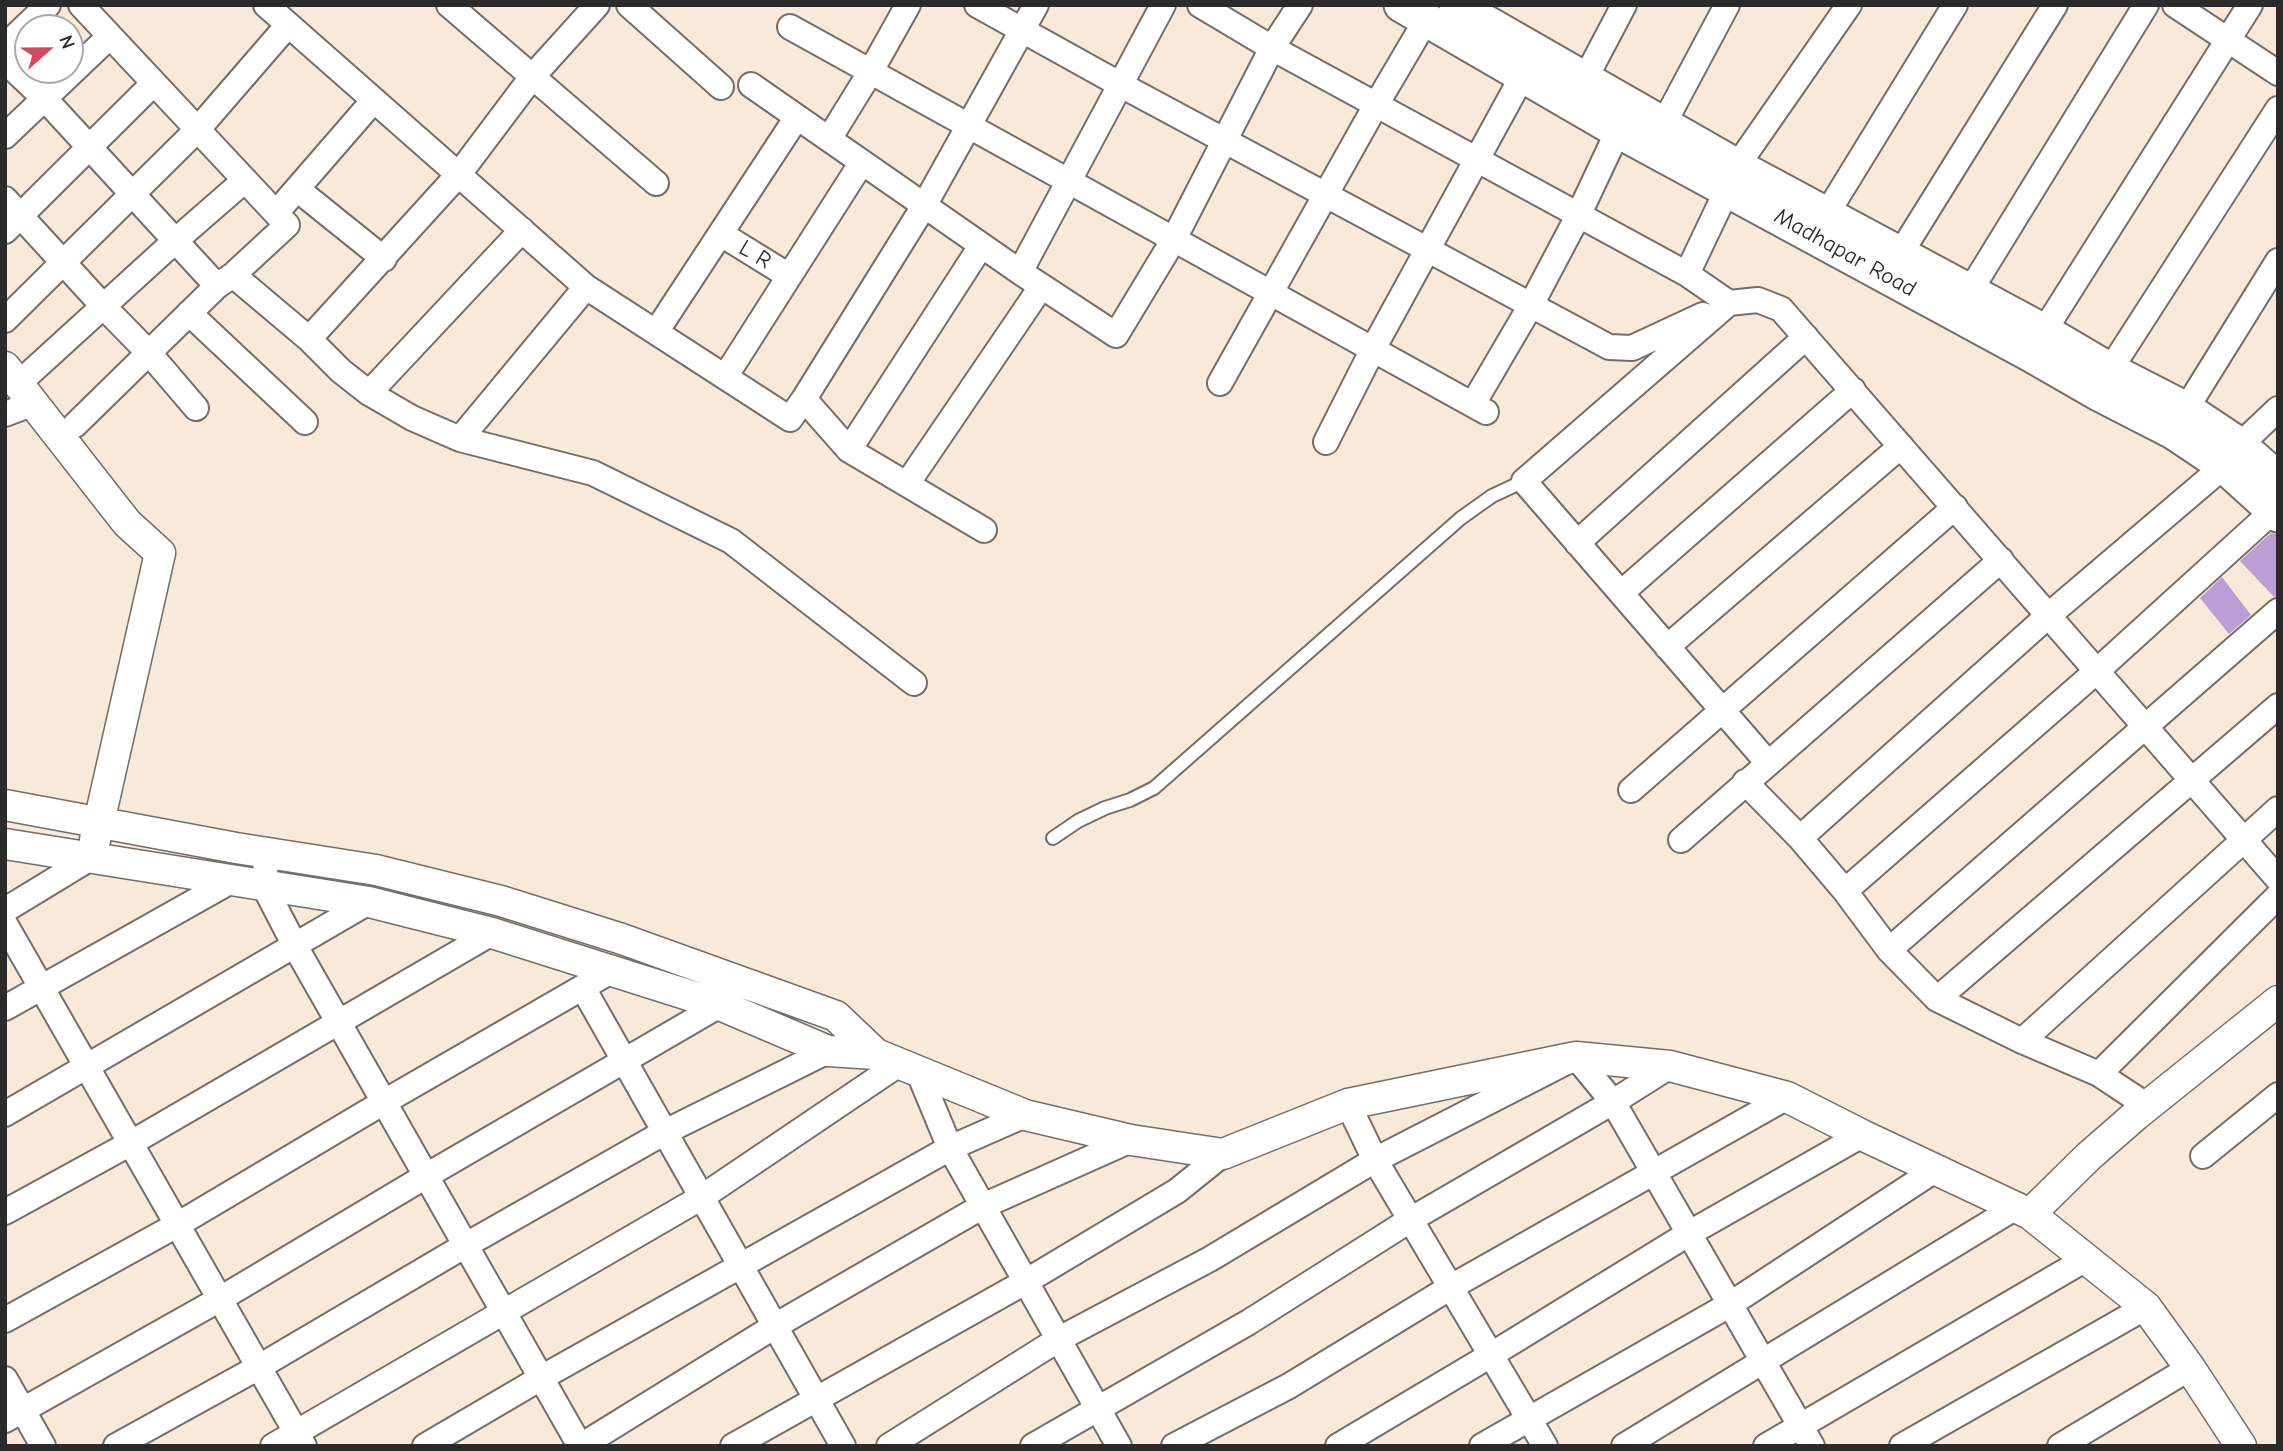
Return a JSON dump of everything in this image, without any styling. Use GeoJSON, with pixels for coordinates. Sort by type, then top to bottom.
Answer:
{"type":"FeatureCollection","features":[{"type":"Feature","properties":{"kind":"main road","name":"Madhapar Road"},"geometry":{"type":"LineString","coordinates":[[1477,10],[1663,125],[1732,178],[2031,355],[2173,432],[2232,456]]}},
{"type":"Feature","properties":{"kind":"main road","name":"Madhapar Road"},"geometry":{"type":"LineString","coordinates":[[1414,12],[1618,131],[1826,215],[2186,409],[2276,502]]}},
{"type":"Feature","properties":{"kind":"street"},"geometry":{"type":"LineString","coordinates":[[5,46],[48,5]]}},
{"type":"Feature","properties":{"kind":"street"},"geometry":{"type":"LineString","coordinates":[[75,425],[189,313],[287,225],[82,5]]}},
{"type":"Feature","properties":{"kind":"street"},"geometry":{"type":"LineString","coordinates":[[266,5],[586,287],[790,419],[924,206],[1035,5]]}},
{"type":"Feature","properties":{"kind":"street"},"geometry":{"type":"LineString","coordinates":[[449,5],[656,183]]}},
{"type":"Feature","properties":{"kind":"street"},"geometry":{"type":"LineString","coordinates":[[309,339],[459,174],[533,77],[597,5]]}},
{"type":"Feature","properties":{"kind":"street"},"geometry":{"type":"LineString","coordinates":[[629,5],[721,87]]}},
{"type":"Feature","properties":{"kind":"street"},"geometry":{"type":"LineString","coordinates":[[829,139],[908,5]]}},
{"type":"Feature","properties":{"kind":"street"},"geometry":{"type":"LineString","coordinates":[[976,5],[1609,347],[1632,348],[1729,303],[1758,300],[1781,309],[2278,879]]}},
{"type":"Feature","properties":{"kind":"street"},"geometry":{"type":"LineString","coordinates":[[1020,272],[1163,5]]}},
{"type":"Feature","properties":{"kind":"street"},"geometry":{"type":"LineString","coordinates":[[1200,5],[1272,48],[1686,274],[1729,303]]}},
{"type":"Feature","properties":{"kind":"street"},"geometry":{"type":"LineString","coordinates":[[751,85],[981,246],[1116,335],[1174,239],[1272,48],[1300,5]]}},
{"type":"Feature","properties":{"kind":"street"},"geometry":{"type":"LineString","coordinates":[[1585,79],[1624,5]]}},
{"type":"Feature","properties":{"kind":"street"},"geometry":{"type":"LineString","coordinates":[[1663,125],[1727,5]]}},
{"type":"Feature","properties":{"kind":"street"},"geometry":{"type":"LineString","coordinates":[[1686,274],[1732,178],[1849,5]]}},
{"type":"Feature","properties":{"kind":"street"},"geometry":{"type":"LineString","coordinates":[[1826,215],[1955,5]]}},
{"type":"Feature","properties":{"kind":"street"},"geometry":{"type":"LineString","coordinates":[[1899,254],[2055,5]]}},
{"type":"Feature","properties":{"kind":"street"},"geometry":{"type":"LineString","coordinates":[[1970,291],[2146,5]]}},
{"type":"Feature","properties":{"kind":"street"},"geometry":{"type":"LineString","coordinates":[[2175,5],[2278,73]]}},
{"type":"Feature","properties":{"kind":"street"},"geometry":{"type":"LineString","coordinates":[[2044,331],[2250,5]]}},
{"type":"Feature","properties":{"kind":"street"},"geometry":{"type":"LineString","coordinates":[[1220,383],[1376,105],[1414,12]]}},
{"type":"Feature","properties":{"kind":"street"},"geometry":{"type":"LineString","coordinates":[[5,320],[198,129],[288,25]]}},
{"type":"Feature","properties":{"kind":"street"},"geometry":{"type":"LineString","coordinates":[[790,27],[1480,408],[1578,216],[1618,131]]}},
{"type":"Feature","properties":{"kind":"street"},"geometry":{"type":"LineString","coordinates":[[5,136],[110,36]]}},
{"type":"Feature","properties":{"kind":"street"},"geometry":{"type":"LineString","coordinates":[[5,61],[45,99],[175,241],[309,339],[341,371],[369,393],[412,418],[460,439],[593,472],[731,541],[914,683]]}},
{"type":"Feature","properties":{"kind":"street"},"geometry":{"type":"LineString","coordinates":[[1326,442],[1373,349],[1523,75]]}},
{"type":"Feature","properties":{"kind":"street"},"geometry":{"type":"LineString","coordinates":[[154,83],[89,147],[10,215],[62,262],[149,353],[196,408]]}},
{"type":"Feature","properties":{"kind":"street"},"geometry":{"type":"LineString","coordinates":[[276,214],[374,100]]}},
{"type":"Feature","properties":{"kind":"street"},"geometry":{"type":"LineString","coordinates":[[2110,370],[2278,109]]}},
{"type":"Feature","properties":{"kind":"street"},"geometry":{"type":"LineString","coordinates":[[656,332],[797,117]]}},
{"type":"Feature","properties":{"kind":"street"},"geometry":{"type":"LineString","coordinates":[[724,377],[862,162]]}},
{"type":"Feature","properties":{"kind":"street"},"geometry":{"type":"LineString","coordinates":[[5,414],[104,307],[245,180]]}},
{"type":"Feature","properties":{"kind":"street"},"geometry":{"type":"LineString","coordinates":[[297,189],[384,259]]}},
{"type":"Feature","properties":{"kind":"street"},"geometry":{"type":"LineString","coordinates":[[369,393],[522,230]]}},
{"type":"Feature","properties":{"kind":"street","name":"L R"},"geometry":{"type":"LineString","coordinates":[[721,234],[789,276]]}},
{"type":"Feature","properties":{"kind":"street"},"geometry":{"type":"LineString","coordinates":[[849,450],[981,246]]}},
{"type":"Feature","properties":{"kind":"street"},"geometry":{"type":"LineString","coordinates":[[2186,409],[2278,261]]}},
{"type":"Feature","properties":{"kind":"street"},"geometry":{"type":"LineString","coordinates":[[460,439],[586,287]]}},
{"type":"Feature","properties":{"kind":"street"},"geometry":{"type":"LineString","coordinates":[[907,484],[1041,287]]}},
{"type":"Feature","properties":{"kind":"street"},"geometry":{"type":"LineString","coordinates":[[1729,303],[1524,481],[1768,763]]}},
{"type":"Feature","properties":{"kind":"street"},"geometry":{"type":"LineString","coordinates":[[189,313],[305,422]]}},
{"type":"Feature","properties":{"kind":"street"},"geometry":{"type":"LineString","coordinates":[[1577,542],[1806,337]]}},
{"type":"Feature","properties":{"kind":"street"},"geometry":{"type":"LineString","coordinates":[[1621,593],[1853,390]]}},
{"type":"Feature","properties":{"kind":"street"},"geometry":{"type":"LineString","coordinates":[[5,910],[92,857],[160,553],[127,523],[25,393]]}},
{"type":"Feature","properties":{"kind":"street"},"geometry":{"type":"LineString","coordinates":[[804,399],[849,450],[984,530]]}},
{"type":"Feature","properties":{"kind":"street"},"geometry":{"type":"LineString","coordinates":[[1800,838],[2049,615],[2232,456],[2278,409]]}},
{"type":"Feature","properties":{"kind":"street"},"geometry":{"type":"LineString","coordinates":[[1667,647],[1901,446]]}},
{"type":"Feature","properties":{"kind":"street"},"geometry":{"type":"LineString","coordinates":[[1845,891],[2098,670],[2276,502]]}},
{"type":"Feature","properties":{"kind":"street"},"geometry":{"type":"LineString","coordinates":[[1631,790],[1955,507]]}},
{"type":"Feature","properties":{"kind":"street"},"geometry":{"type":"LineString","coordinates":[[1681,839],[2001,560]]}},
{"type":"Feature","properties":{"kind":"street"},"geometry":{"type":"LineString","coordinates":[[1889,950],[2278,611]]}},
{"type":"Feature","properties":{"kind":"street"},"geometry":{"type":"LineString","coordinates":[[1937,999],[2278,706]]}},
{"type":"Feature","properties":{"kind":"street"},"geometry":{"type":"LineString","coordinates":[[1745,782],[1800,838],[1845,891],[1889,950],[1937,999],[2022,1041],[2099,1074],[2142,1111]]}},
{"type":"Feature","properties":{"kind":"street"},"geometry":{"type":"LineString","coordinates":[[5,805],[236,848],[376,870],[501,901],[622,939],[836,1016],[898,1063],[950,1148],[1119,1446]]}},
{"type":"Feature","properties":{"kind":"street"},"geometry":{"type":"LineString","coordinates":[[2022,1041],[2278,809]]}},
{"type":"Feature","properties":{"kind":"street"},"geometry":{"type":"LineString","coordinates":[[5,844],[369,902],[492,933],[720,1005],[828,1051],[898,1063],[1025,1115],[1131,1140],[1223,1154]]}},
{"type":"Feature","properties":{"kind":"street"},"geometry":{"type":"LineString","coordinates":[[268,852],[263,884],[295,946],[580,1446],[775,1326],[983,1206],[1131,1140]]}},
{"type":"Feature","properties":{"kind":"street"},"geometry":{"type":"LineString","coordinates":[[5,1008],[232,881]]}},
{"type":"Feature","properties":{"kind":"street"},"geometry":{"type":"LineString","coordinates":[[2099,1074],[2278,896]]}},
{"type":"Feature","properties":{"kind":"street"},"geometry":{"type":"LineString","coordinates":[[5,1114],[369,902]]}},
{"type":"Feature","properties":{"kind":"street"},"geometry":{"type":"LineString","coordinates":[[5,925],[300,1439]]}},
{"type":"Feature","properties":{"kind":"street"},"geometry":{"type":"LineString","coordinates":[[5,1212],[131,1143],[492,933]]}},
{"type":"Feature","properties":{"kind":"street"},"geometry":{"type":"LineString","coordinates":[[5,1320],[177,1225],[611,971]]}},
{"type":"Feature","properties":{"kind":"street"},"geometry":{"type":"LineString","coordinates":[[583,988],[843,1446]]}},
{"type":"Feature","properties":{"kind":"street"},"geometry":{"type":"LineString","coordinates":[[1624,1446],[1761,1361],[2023,1211],[2278,1001]]}},
{"type":"Feature","properties":{"kind":"street"},"geometry":{"type":"LineString","coordinates":[[14,1415],[220,1299],[720,1005]]}},
{"type":"Feature","properties":{"kind":"street"},"geometry":{"type":"LineString","coordinates":[[116,1446],[259,1367],[665,1132],[828,1051]]}},
{"type":"Feature","properties":{"kind":"street"},"geometry":{"type":"LineString","coordinates":[[1576,1058],[1613,1102],[1806,1436]]}},
{"type":"Feature","properties":{"kind":"street"},"geometry":{"type":"LineString","coordinates":[[889,1446],[1059,1339],[1210,1259],[1375,1160],[1576,1058]]}},
{"type":"Feature","properties":{"kind":"street"},"geometry":{"type":"LineString","coordinates":[[733,1446],[1025,1282],[1177,1191],[1223,1154],[1348,1104],[1576,1058],[1670,1066],[1787,1097],[2023,1211],[2146,1307],[2241,1446]]}},
{"type":"Feature","properties":{"kind":"street"},"geometry":{"type":"LineString","coordinates":[[273,1446],[300,1439],[503,1311],[702,1197],[898,1063]]}},
{"type":"Feature","properties":{"kind":"street"},"geometry":{"type":"LineString","coordinates":[[1033,1446],[1249,1322],[1410,1220],[1670,1066]]}},
{"type":"Feature","properties":{"kind":"street"},"geometry":{"type":"LineString","coordinates":[[2203,1156],[2278,1095]]}},
{"type":"Feature","properties":{"kind":"street"},"geometry":{"type":"LineString","coordinates":[[1174,1446],[1289,1386],[1451,1287],[1787,1097]]}},
{"type":"Feature","properties":{"kind":"street"},"geometry":{"type":"LineString","coordinates":[[1348,1104],[1375,1160],[1545,1446]]}},
{"type":"Feature","properties":{"kind":"street"},"geometry":{"type":"LineString","coordinates":[[425,1446],[950,1148],[1025,1115]]}},
{"type":"Feature","properties":{"kind":"street"},"geometry":{"type":"LineString","coordinates":[[1338,1446],[1688,1234],[1862,1135]]}},
{"type":"Feature","properties":{"kind":"street"},"geometry":{"type":"LineString","coordinates":[[1482,1446],[1729,1305],[1935,1170]]}},
{"type":"Feature","properties":{"kind":"street"},"geometry":{"type":"LineString","coordinates":[[1766,1446],[1806,1436],[2086,1259]]}},
{"type":"Feature","properties":{"kind":"street"},"geometry":{"type":"LineString","coordinates":[[1902,1446],[2146,1307]]}},
{"type":"Feature","properties":{"kind":"street"},"geometry":{"type":"LineString","coordinates":[[2060,1446],[2190,1368]]}},
{"type":"Feature","properties":{"kind":"street"},"geometry":{"type":"LineString","coordinates":[[5,1379],[14,1415],[43,1446]]}},
{"type":"Feature","properties":{"kind":"lane"},"geometry":{"type":"LineString","coordinates":[[1053,838],[1078,821],[1154,788],[1461,518],[1492,496],[1524,481]]}},
{"type":"Feature","properties":{"kind":"building"},"geometry":{"type":"Polygon","coordinates":[[[2271,533],[2278,534],[2278,596],[2274,597],[2240,561],[2271,533]]]}},
{"type":"Feature","properties":{"kind":"building"},"geometry":{"type":"Polygon","coordinates":[[[2222,577],[2251,615],[2229,634],[2200,598],[2222,577]]]}}]}
